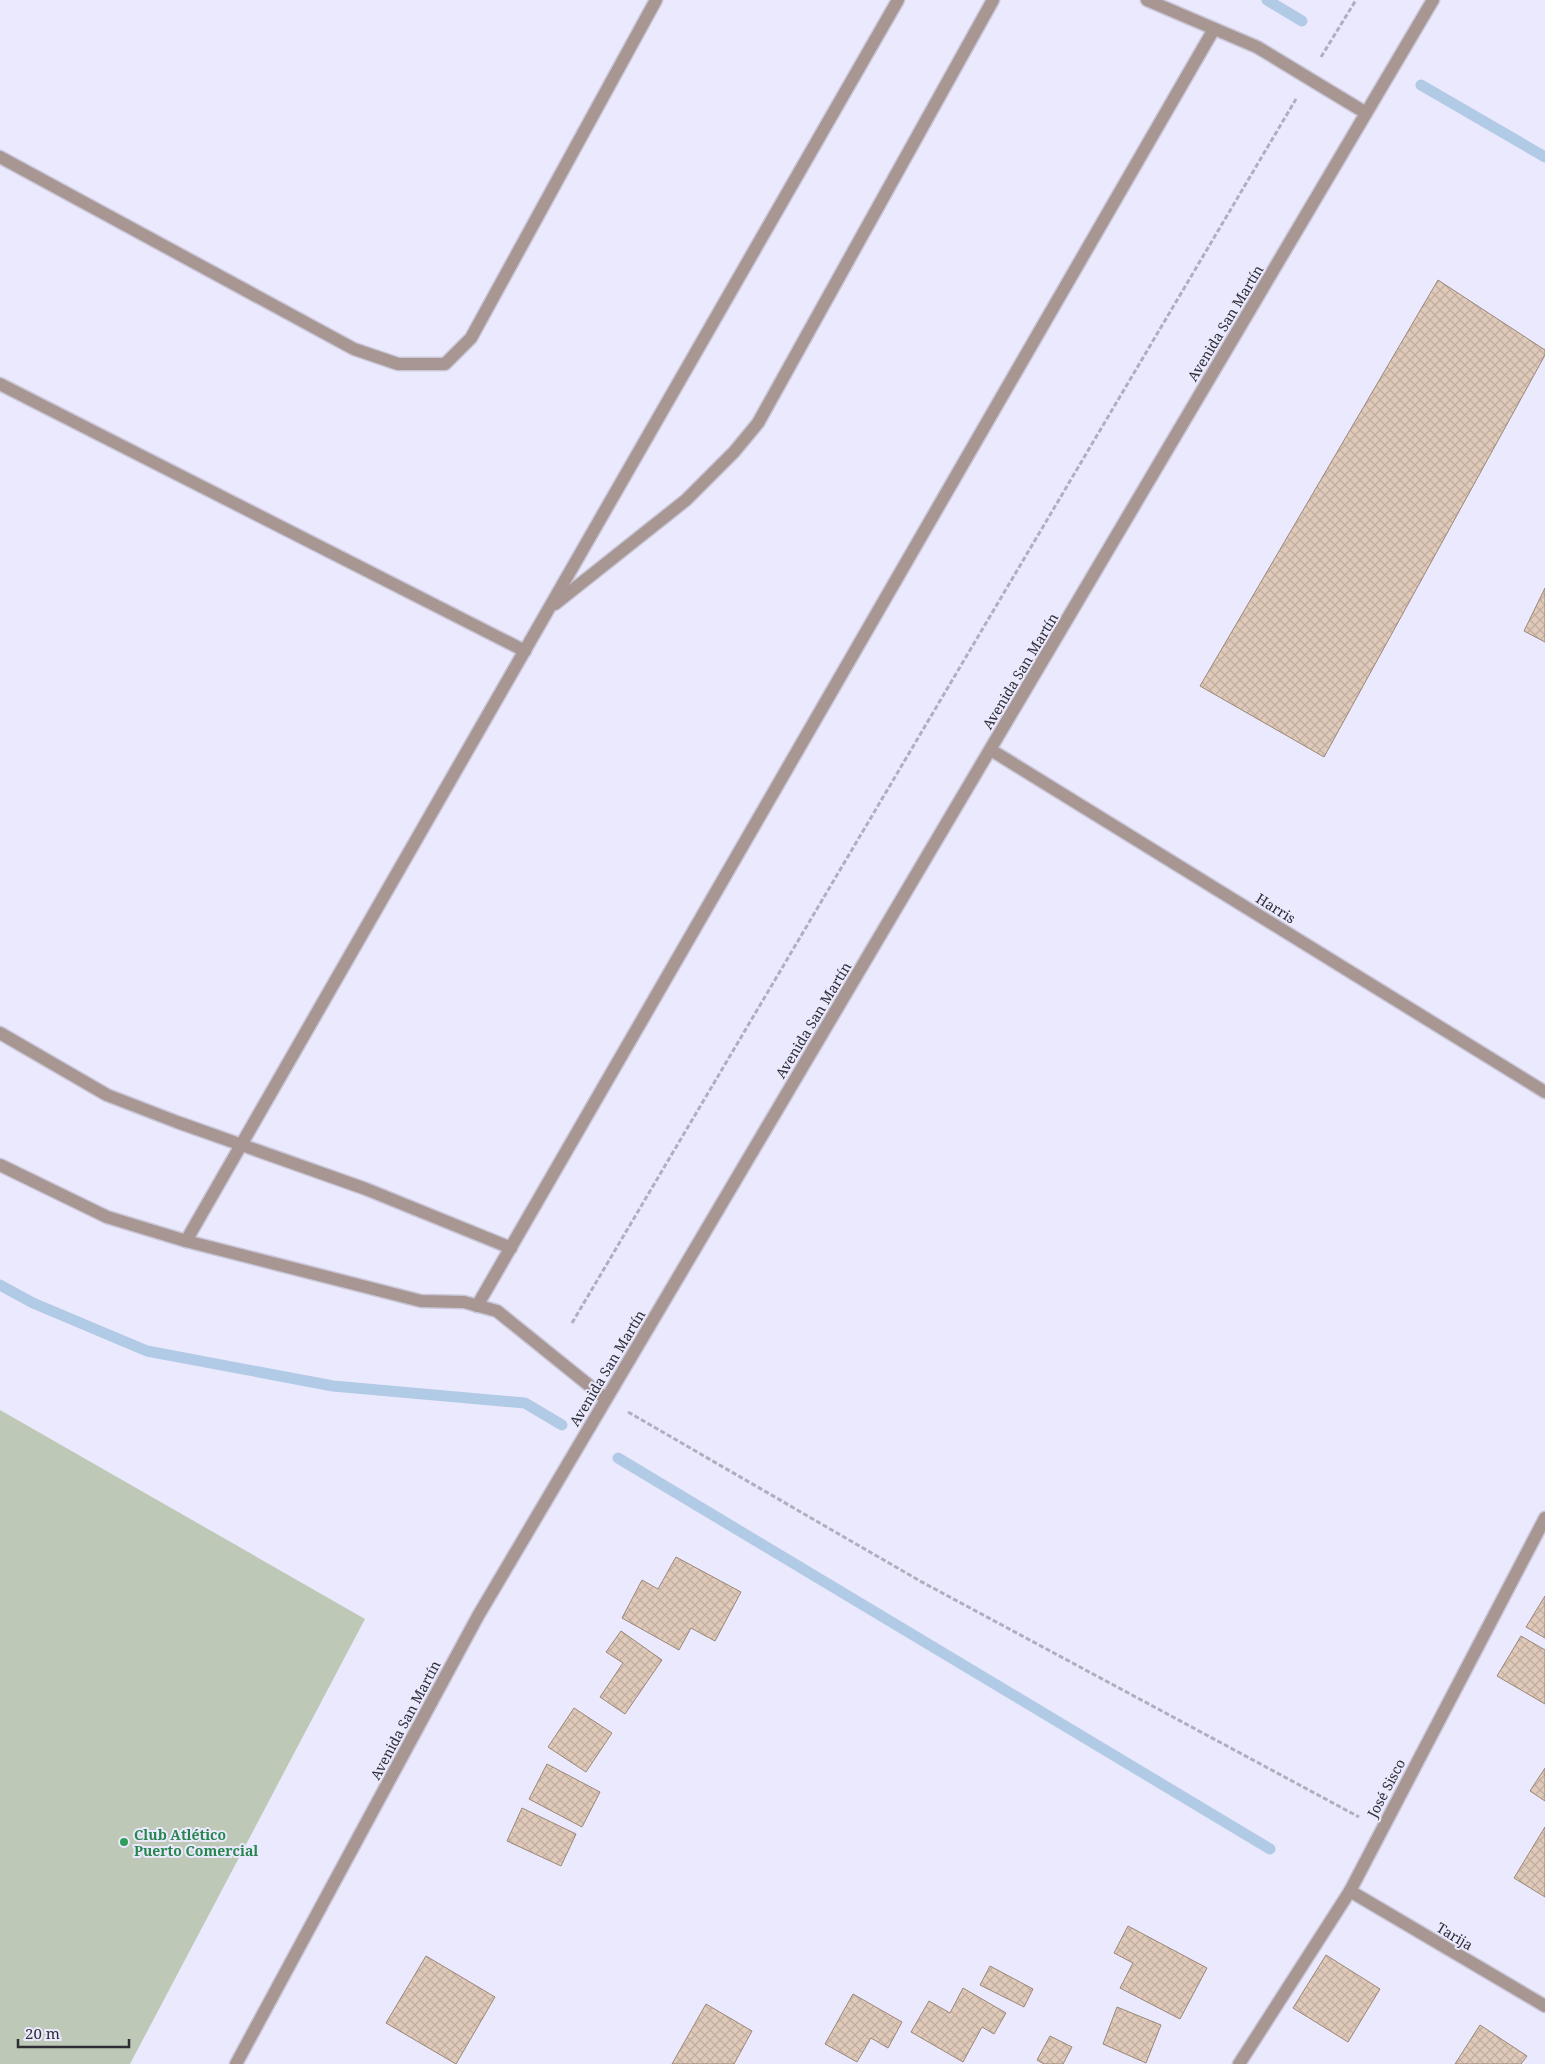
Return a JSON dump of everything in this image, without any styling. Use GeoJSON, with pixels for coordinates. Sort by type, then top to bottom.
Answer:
{"type":"FeatureCollection","features":[{"type":"Feature","properties":{"kind":"street"},"geometry":{"type":"LineString","coordinates":[[0,157],[354,350],[398,364],[445,364],[471,338],[656,0]]}},
{"type":"Feature","properties":{"kind":"street"},"geometry":{"type":"LineString","coordinates":[[186,1241],[898,0]]}},
{"type":"Feature","properties":{"kind":"street"},"geometry":{"type":"LineString","coordinates":[[550,608],[686,500],[734,452],[758,423],[993,0]]}},
{"type":"Feature","properties":{"kind":"street"},"geometry":{"type":"LineString","coordinates":[[1147,0],[1257,47],[1366,113]]}},
{"type":"Feature","properties":{"kind":"street"},"geometry":{"type":"LineString","coordinates":[[1417,0],[1431,3]]}},
{"type":"Feature","properties":{"kind":"street","name":"Avenida San Martín"},"geometry":{"type":"LineString","coordinates":[[236,2064],[478,1616],[1431,3]]}},
{"type":"Feature","properties":{"kind":"street"},"geometry":{"type":"LineString","coordinates":[[477,1306],[1214,28]]}},
{"type":"Feature","properties":{"kind":"street"},"geometry":{"type":"LineString","coordinates":[[0,384],[525,651]]}},
{"type":"Feature","properties":{"kind":"street","name":"Harris"},"geometry":{"type":"LineString","coordinates":[[991,750],[1545,1092]]}},
{"type":"Feature","properties":{"kind":"street"},"geometry":{"type":"LineString","coordinates":[[0,1033],[107,1095],[177,1122],[366,1188],[511,1248]]}},
{"type":"Feature","properties":{"kind":"street"},"geometry":{"type":"LineString","coordinates":[[0,1165],[107,1217],[186,1241],[421,1301],[464,1302],[498,1312],[606,1399]]}},
{"type":"Feature","properties":{"kind":"street","name":"José Sisco"},"geometry":{"type":"LineString","coordinates":[[1239,2064],[1350,1891],[1545,1518]]}},
{"type":"Feature","properties":{"kind":"street","name":"Tarija"},"geometry":{"type":"LineString","coordinates":[[1350,1891],[1545,2006]]}},
{"type":"Feature","properties":{"kind":"path"},"geometry":{"type":"LineString","coordinates":[[572,1323],[1356,0]]}},
{"type":"Feature","properties":{"kind":"path"},"geometry":{"type":"LineString","coordinates":[[606,1399],[920,1581],[1381,1830]]}},
{"type":"Feature","properties":{"kind":"green space","name":"Club Atlético Puerto Comercial"},"geometry":{"type":"Polygon","coordinates":[[[0,1410],[365,1619],[130,2064],[0,2064],[0,1410]]]}},
{"type":"Feature","properties":{"kind":"building"},"geometry":{"type":"Polygon","coordinates":[[[1438,280],[1545,350],[1545,355],[1324,757],[1200,686],[1438,280]]]}},
{"type":"Feature","properties":{"kind":"building"},"geometry":{"type":"Polygon","coordinates":[[[1545,588],[1545,642],[1524,631],[1545,588]]]}},
{"type":"Feature","properties":{"kind":"building"},"geometry":{"type":"Polygon","coordinates":[[[676,1557],[741,1592],[715,1641],[691,1628],[679,1650],[622,1618],[642,1580],[658,1589],[676,1557]]]}},
{"type":"Feature","properties":{"kind":"building"},"geometry":{"type":"Polygon","coordinates":[[[1545,1596],[1545,1638],[1526,1627],[1545,1596]]]}},
{"type":"Feature","properties":{"kind":"building"},"geometry":{"type":"Polygon","coordinates":[[[621,1631],[662,1660],[625,1714],[600,1697],[623,1663],[606,1652],[621,1631]]]}},
{"type":"Feature","properties":{"kind":"building"},"geometry":{"type":"Polygon","coordinates":[[[1521,1636],[1545,1650],[1545,1704],[1497,1676],[1521,1636]]]}},
{"type":"Feature","properties":{"kind":"building"},"geometry":{"type":"Polygon","coordinates":[[[574,1708],[612,1733],[586,1772],[548,1747],[574,1708]]]}},
{"type":"Feature","properties":{"kind":"building"},"geometry":{"type":"Polygon","coordinates":[[[547,1764],[600,1792],[582,1827],[529,1799],[547,1764]]]}},
{"type":"Feature","properties":{"kind":"building"},"geometry":{"type":"Polygon","coordinates":[[[1545,1768],[1545,1801],[1530,1791],[1545,1768]]]}},
{"type":"Feature","properties":{"kind":"building"},"geometry":{"type":"Polygon","coordinates":[[[522,1808],[576,1834],[561,1866],[507,1841],[522,1808]]]}},
{"type":"Feature","properties":{"kind":"building"},"geometry":{"type":"Polygon","coordinates":[[[1545,1827],[1545,1897],[1514,1878],[1545,1827]]]}},
{"type":"Feature","properties":{"kind":"building"},"geometry":{"type":"Polygon","coordinates":[[[1128,1926],[1207,1968],[1180,2019],[1120,1988],[1133,1963],[1114,1953],[1128,1926]]]}},
{"type":"Feature","properties":{"kind":"building"},"geometry":{"type":"Polygon","coordinates":[[[1326,1955],[1380,1989],[1348,2042],[1293,2008],[1326,1955]]]}},
{"type":"Feature","properties":{"kind":"building"},"geometry":{"type":"Polygon","coordinates":[[[426,1956],[495,1997],[456,2064],[386,2023],[426,1956]]]}},
{"type":"Feature","properties":{"kind":"building"},"geometry":{"type":"Polygon","coordinates":[[[990,1966],[1033,1989],[1024,2007],[980,1985],[990,1966]]]}},
{"type":"Feature","properties":{"kind":"building"},"geometry":{"type":"Polygon","coordinates":[[[963,1988],[1006,2013],[994,2034],[982,2027],[963,2062],[911,2032],[929,2001],[950,2013],[963,1988]]]}},
{"type":"Feature","properties":{"kind":"building"},"geometry":{"type":"Polygon","coordinates":[[[853,1994],[902,2022],[888,2048],[871,2038],[857,2062],[825,2044],[853,1994]]]}},
{"type":"Feature","properties":{"kind":"building"},"geometry":{"type":"Polygon","coordinates":[[[706,2004],[752,2031],[734,2064],[672,2064],[706,2004]]]}},
{"type":"Feature","properties":{"kind":"building"},"geometry":{"type":"Polygon","coordinates":[[[1117,2007],[1161,2025],[1146,2063],[1103,2044],[1117,2007]]]}},
{"type":"Feature","properties":{"kind":"building"},"geometry":{"type":"Polygon","coordinates":[[[1480,2025],[1527,2056],[1521,2064],[1455,2064],[1480,2025]]]}},
{"type":"Feature","properties":{"kind":"building"},"geometry":{"type":"Polygon","coordinates":[[[1050,2036],[1072,2047],[1063,2064],[1044,2064],[1037,2060],[1050,2036]]]}},
{"type":"Feature","properties":{"kind":"waterway"},"geometry":{"type":"LineString","coordinates":[[1267,0],[1302,21]]}},
{"type":"Feature","properties":{"kind":"waterway"},"geometry":{"type":"LineString","coordinates":[[1421,85],[1545,157]]}},
{"type":"Feature","properties":{"kind":"waterway"},"geometry":{"type":"LineString","coordinates":[[0,1285],[33,1303],[147,1351],[333,1386],[525,1403],[562,1425]]}},
{"type":"Feature","properties":{"kind":"waterway"},"geometry":{"type":"LineString","coordinates":[[618,1458],[1270,1849]]}},
{"type":"Feature","properties":{"kind":"place","name":"Club Atlético Puerto Comercial"},"geometry":{"type":"Point","coordinates":[124,1842]}}]}
